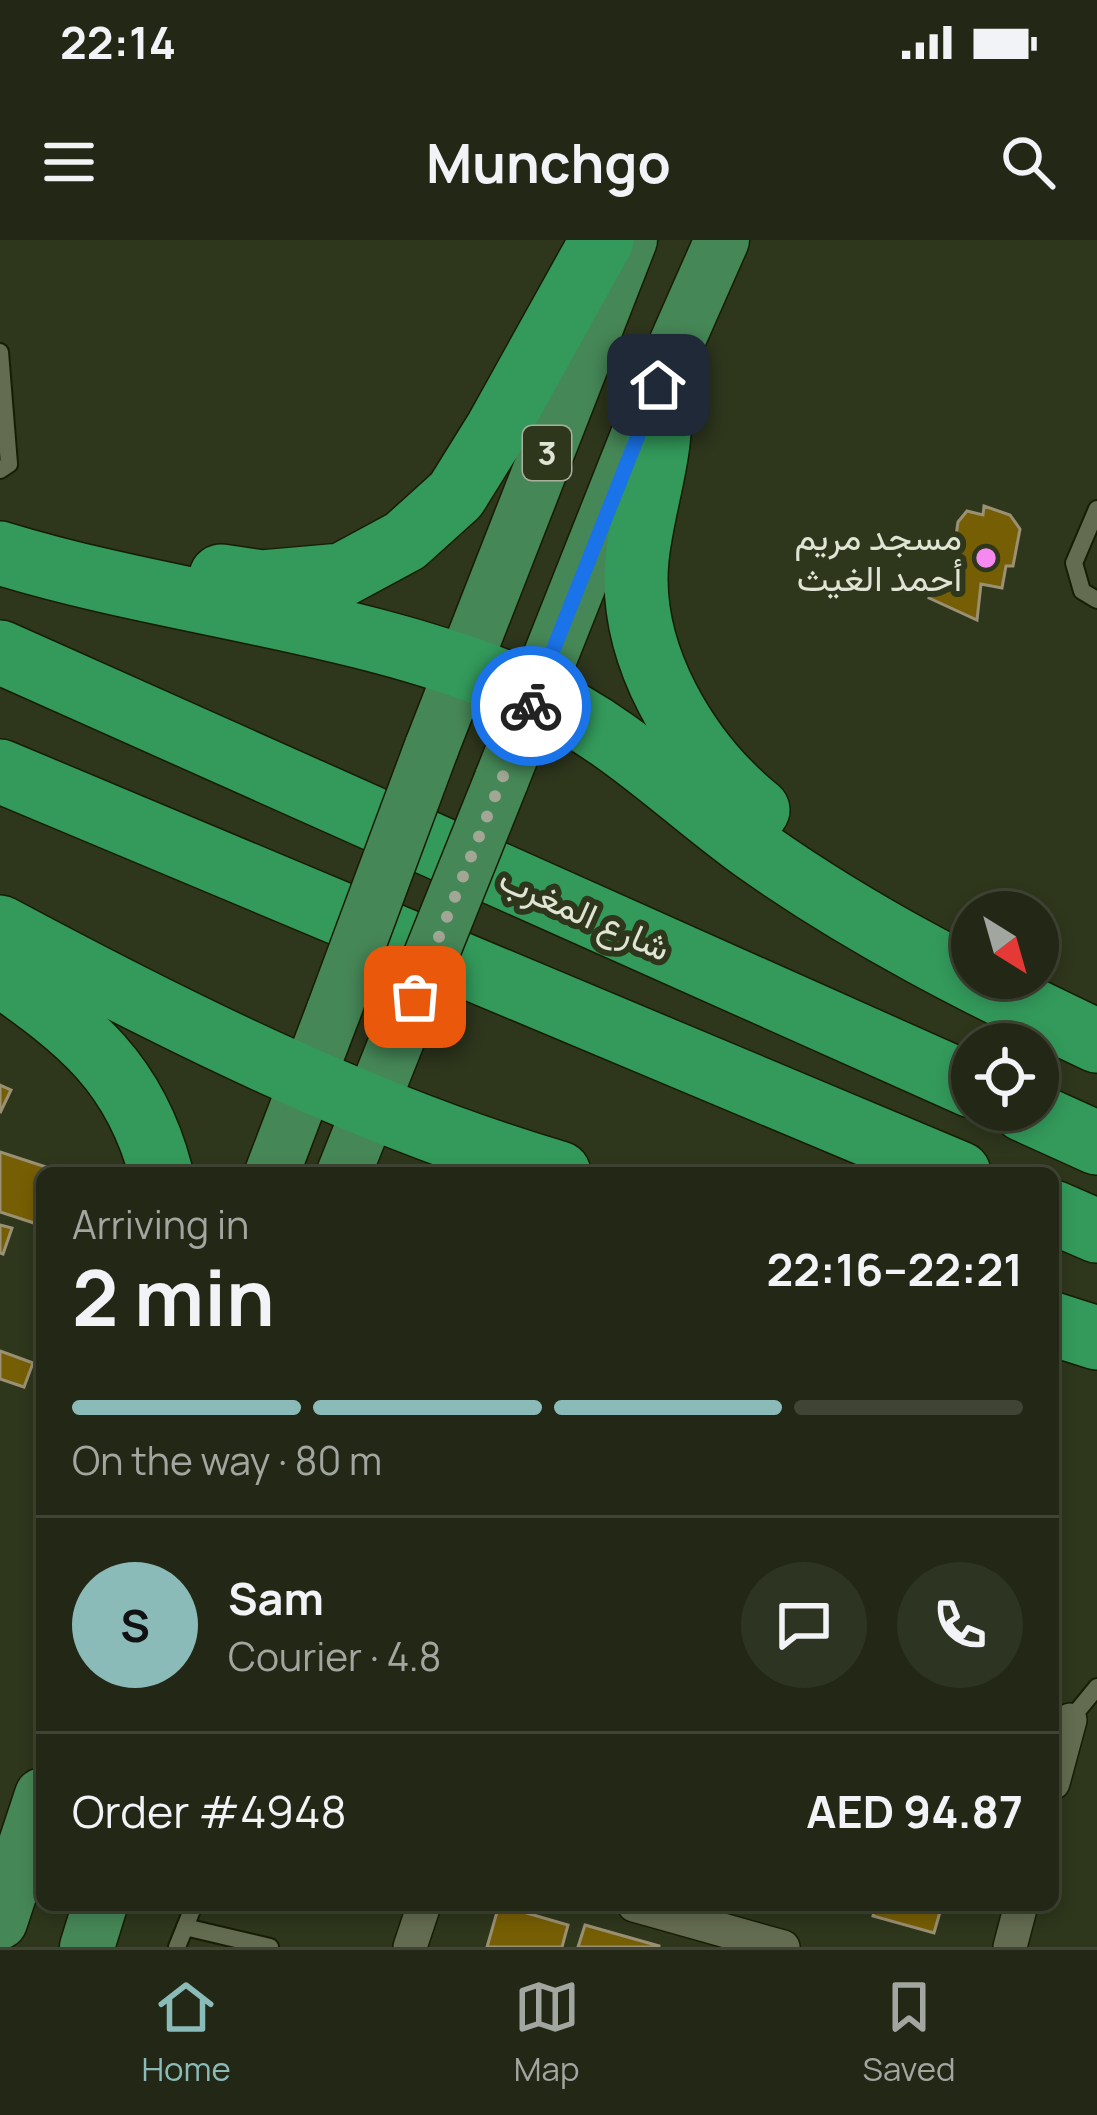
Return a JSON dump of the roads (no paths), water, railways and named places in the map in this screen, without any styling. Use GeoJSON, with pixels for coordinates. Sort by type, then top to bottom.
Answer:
{"type":"FeatureCollection","features":[{"type":"Feature","properties":{"kind":"highway"},"geometry":{"type":"LineString","coordinates":[[0,549],[262,582],[342,575],[405,541],[456,495],[602,240]]}},
{"type":"Feature","properties":{"kind":"highway"},"geometry":{"type":"LineString","coordinates":[[658,385],[662,430],[641,532],[637,591],[649,646],[668,697],[693,742],[723,778],[934,958]]}},
{"type":"Feature","properties":{"kind":"highway"},"geometry":{"type":"LineString","coordinates":[[0,549],[65,573],[302,623],[464,666],[535,695],[628,748],[754,849],[832,903],[1097,1041]]}},
{"type":"Feature","properties":{"kind":"highway","name":"شارع المغرب"},"geometry":{"type":"LineString","coordinates":[[0,652],[951,1078]]}},
{"type":"Feature","properties":{"kind":"highway"},"geometry":{"type":"LineString","coordinates":[[0,771],[945,1167]]}},
{"type":"Feature","properties":{"kind":"highway"},"geometry":{"type":"LineString","coordinates":[[0,927],[119,991],[307,1080],[543,1167]]}},
{"type":"Feature","properties":{"kind":"highway"},"geometry":{"type":"LineString","coordinates":[[0,974],[73,1025],[103,1058],[139,1112],[159,1167]]}},
{"type":"Feature","properties":{"kind":"highway"},"geometry":{"type":"LineString","coordinates":[[1059,1126],[1097,1143]]}},
{"type":"Feature","properties":{"kind":"highway"},"geometry":{"type":"LineString","coordinates":[[1059,1215],[1097,1231]]}},
{"type":"Feature","properties":{"kind":"highway"},"geometry":{"type":"LineString","coordinates":[[1059,1326],[1097,1338]]}},
{"type":"Feature","properties":{"kind":"main road","name":"3"},"geometry":{"type":"LineString","coordinates":[[274,1167],[630,240]]}},
{"type":"Feature","properties":{"kind":"main road","name":"3"},"geometry":{"type":"LineString","coordinates":[[346,1167],[658,385],[722,240]]}},
{"type":"Feature","properties":{"kind":"main road"},"geometry":{"type":"LineString","coordinates":[[0,1922],[36,1813]]}},
{"type":"Feature","properties":{"kind":"main road"},"geometry":{"type":"LineString","coordinates":[[86,1947],[98,1911]]}},
{"type":"Feature","properties":{"kind":"street"},"geometry":{"type":"LineString","coordinates":[[1059,1765],[1073,1720]]}},
{"type":"Feature","properties":{"kind":"street"},"geometry":{"type":"LineString","coordinates":[[410,1947],[422,1911]]}},
{"type":"Feature","properties":{"kind":"street"},"geometry":{"type":"LineString","coordinates":[[655,1911],[783,1947]]}},
{"type":"Feature","properties":{"kind":"street"},"geometry":{"type":"LineString","coordinates":[[1010,1947],[1019,1911]]}},
{"type":"Feature","properties":{"kind":"lane"},"geometry":{"type":"LineString","coordinates":[[0,352],[9,434],[9,464],[0,470]]}},
{"type":"Feature","properties":{"kind":"lane"},"geometry":{"type":"LineString","coordinates":[[1097,509],[1074,563],[1082,591],[1097,600]]}},
{"type":"Feature","properties":{"kind":"lane"},"geometry":{"type":"LineString","coordinates":[[1073,1720],[1097,1687]]}},
{"type":"Feature","properties":{"kind":"lane"},"geometry":{"type":"LineString","coordinates":[[177,1947],[191,1911]]}},
{"type":"Feature","properties":{"kind":"lane"},"geometry":{"type":"LineString","coordinates":[[184,1927],[270,1947]]}},
{"type":"Feature","properties":{"kind":"place","name":"مسجد مريم أحمد الغيث"},"geometry":{"type":"Point","coordinates":[986,558]}}]}
